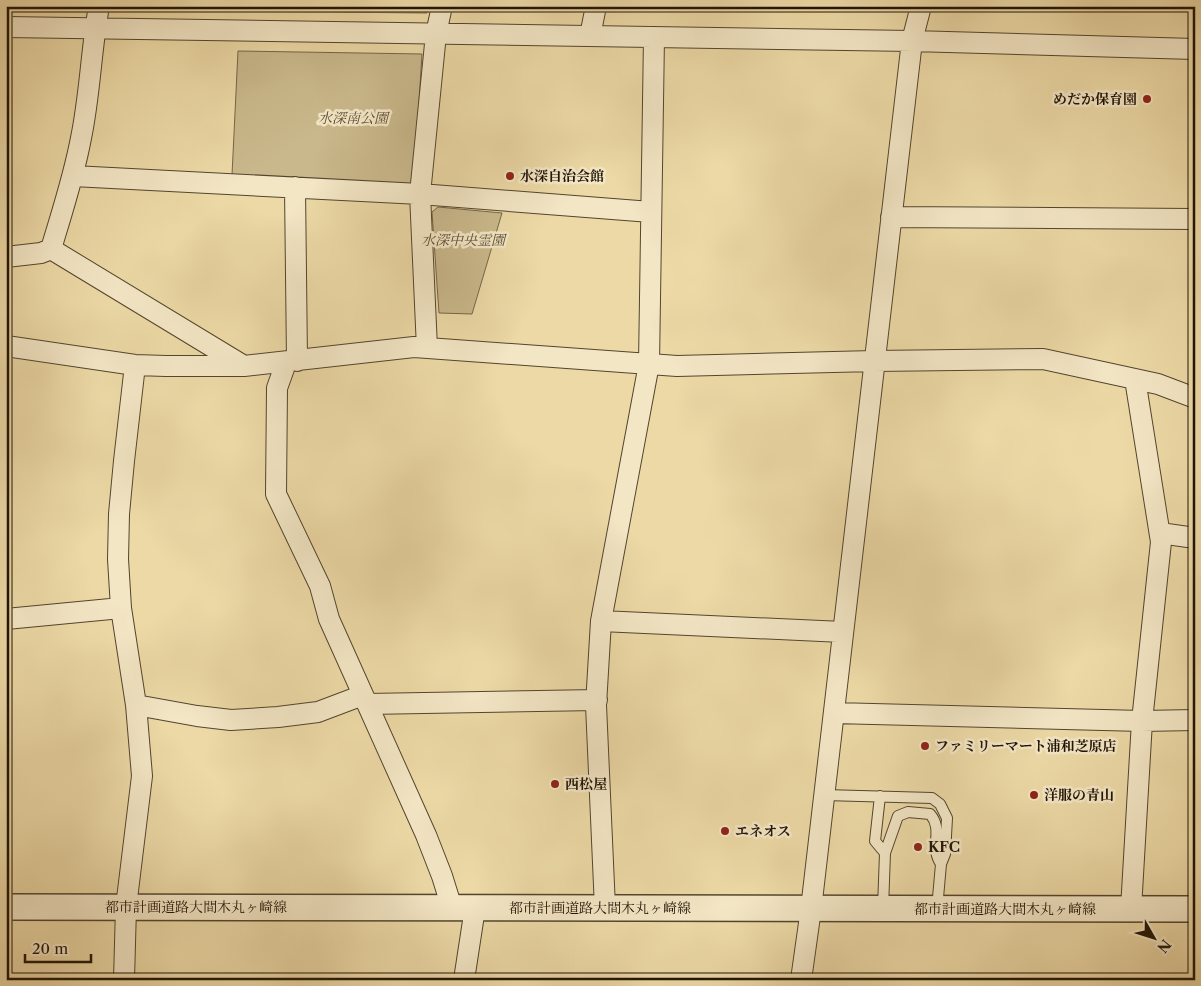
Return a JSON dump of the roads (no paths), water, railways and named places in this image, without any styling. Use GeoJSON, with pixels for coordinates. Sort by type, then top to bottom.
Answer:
{"type":"FeatureCollection","features":[{"type":"Feature","properties":{"kind":"street"},"geometry":{"type":"LineString","coordinates":[[51,249],[73,176],[85,119],[99,6]]}},
{"type":"Feature","properties":{"kind":"street"},"geometry":{"type":"LineString","coordinates":[[427,348],[420,194],[436,34],[442,6]]}},
{"type":"Feature","properties":{"kind":"street"},"geometry":{"type":"LineString","coordinates":[[590,36],[596,6]]}},
{"type":"Feature","properties":{"kind":"street"},"geometry":{"type":"LineString","coordinates":[[801,980],[912,41],[921,6]]}},
{"type":"Feature","properties":{"kind":"street"},"geometry":{"type":"LineString","coordinates":[[6,27],[912,41],[1195,49]]}},
{"type":"Feature","properties":{"kind":"street"},"geometry":{"type":"LineString","coordinates":[[605,908],[597,700],[601,621],[649,364],[654,37]]}},
{"type":"Feature","properties":{"kind":"street"},"geometry":{"type":"LineString","coordinates":[[73,176],[420,194],[651,212]]}},
{"type":"Feature","properties":{"kind":"street"},"geometry":{"type":"LineString","coordinates":[[295,187],[291,362],[277,388],[276,494],[320,586],[329,619],[436,860],[464,908],[464,980]]}},
{"type":"Feature","properties":{"kind":"street"},"geometry":{"type":"LineString","coordinates":[[891,217],[1195,219]]}},
{"type":"Feature","properties":{"kind":"street"},"geometry":{"type":"LineString","coordinates":[[6,258],[41,253],[51,249]]}},
{"type":"Feature","properties":{"kind":"street"},"geometry":{"type":"LineString","coordinates":[[51,249],[244,366]]}},
{"type":"Feature","properties":{"kind":"street"},"geometry":{"type":"LineString","coordinates":[[6,346],[135,365],[166,366],[244,366],[414,347],[677,366],[874,361],[1043,360],[1158,384],[1195,398]]}},
{"type":"Feature","properties":{"kind":"street"},"geometry":{"type":"LineString","coordinates":[[124,980],[126,907],[142,776],[136,705],[121,608],[118,559],[120,514],[135,365]]}},
{"type":"Feature","properties":{"kind":"street"},"geometry":{"type":"LineString","coordinates":[[1131,909],[1142,721],[1161,542],[1135,379]]}},
{"type":"Feature","properties":{"kind":"street"},"geometry":{"type":"LineString","coordinates":[[1160,532],[1195,538]]}},
{"type":"Feature","properties":{"kind":"street"},"geometry":{"type":"LineString","coordinates":[[6,619],[121,608]]}},
{"type":"Feature","properties":{"kind":"street"},"geometry":{"type":"LineString","coordinates":[[601,621],[843,632]]}},
{"type":"Feature","properties":{"kind":"street"},"geometry":{"type":"LineString","coordinates":[[136,705],[231,720],[318,712],[365,699],[597,700]]}},
{"type":"Feature","properties":{"kind":"street"},"geometry":{"type":"LineString","coordinates":[[834,713],[1142,721],[1195,720]]}},
{"type":"Feature","properties":{"kind":"street","name":"都市計画道路大間木丸ヶ崎線"},"geometry":{"type":"LineString","coordinates":[[6,907],[1195,909]]}},
{"type":"Feature","properties":{"kind":"lane"},"geometry":{"type":"LineString","coordinates":[[824,795],[932,798],[943,809],[947,818],[945,854],[941,864],[937,909]]}},
{"type":"Feature","properties":{"kind":"lane"},"geometry":{"type":"LineString","coordinates":[[880,796],[875,841],[885,853]]}},
{"type":"Feature","properties":{"kind":"lane"},"geometry":{"type":"LineString","coordinates":[[883,909],[885,853],[898,816],[908,812],[930,814],[936,822],[935,856],[941,864]]}},
{"type":"Feature","properties":{"kind":"water"},"geometry":{"type":"Polygon","coordinates":[[[112,6],[428,6],[427,13],[112,10],[112,6]]]}},
{"type":"Feature","properties":{"kind":"place","name":"めだか保育園"},"geometry":{"type":"Point","coordinates":[1147,99]}},
{"type":"Feature","properties":{"kind":"place","name":"水深自治会館"},"geometry":{"type":"Point","coordinates":[510,176]}},
{"type":"Feature","properties":{"kind":"place","name":"ファミリーマート浦和芝原店"},"geometry":{"type":"Point","coordinates":[925,746]}},
{"type":"Feature","properties":{"kind":"place","name":"西松屋"},"geometry":{"type":"Point","coordinates":[555,784]}},
{"type":"Feature","properties":{"kind":"place","name":"洋服の青山"},"geometry":{"type":"Point","coordinates":[1034,795]}},
{"type":"Feature","properties":{"kind":"place","name":"エネオス"},"geometry":{"type":"Point","coordinates":[725,831]}},
{"type":"Feature","properties":{"kind":"place","name":"KFC"},"geometry":{"type":"Point","coordinates":[918,847]}},
{"type":"Feature","properties":{"kind":"park label","name":"水深南公園"},"geometry":{"type":"Point","coordinates":[353,118]}},
{"type":"Feature","properties":{"kind":"park label","name":"水深中央霊園"},"geometry":{"type":"Point","coordinates":[463,240]}}]}
